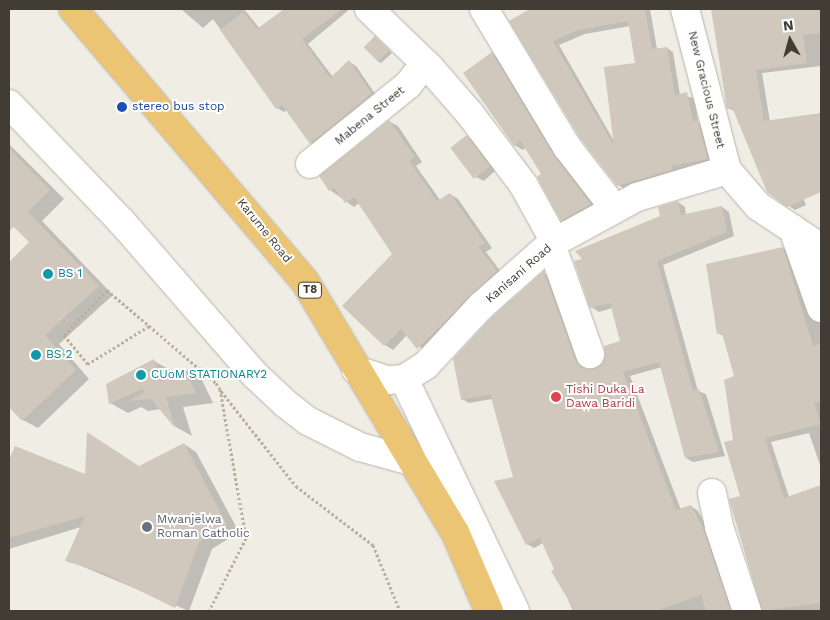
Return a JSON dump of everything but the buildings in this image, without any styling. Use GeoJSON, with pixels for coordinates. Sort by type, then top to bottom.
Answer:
{"type":"FeatureCollection","features":[{"type":"Feature","properties":{"kind":"highway","name":"Karume Road"},"geometry":{"type":"LineString","coordinates":[[73,9],[304,280],[356,370],[455,532],[490,611]]}},
{"type":"Feature","properties":{"kind":"street"},"geometry":{"type":"LineString","coordinates":[[369,9],[428,65],[505,159],[553,243],[590,354]]}},
{"type":"Feature","properties":{"kind":"street"},"geometry":{"type":"LineString","coordinates":[[484,9],[568,147],[615,210]]}},
{"type":"Feature","properties":{"kind":"street","name":"New Gracious Street"},"geometry":{"type":"LineString","coordinates":[[685,9],[727,170]]}},
{"type":"Feature","properties":{"kind":"street","name":"Mabena Street"},"geometry":{"type":"LineString","coordinates":[[310,164],[408,85],[428,65]]}},
{"type":"Feature","properties":{"kind":"street"},"geometry":{"type":"LineString","coordinates":[[9,104],[121,221],[255,375],[286,404],[308,421],[360,447],[411,461]]}},
{"type":"Feature","properties":{"kind":"street"},"geometry":{"type":"LineString","coordinates":[[727,170],[758,206],[821,248]]}},
{"type":"Feature","properties":{"kind":"street","name":"Kanisani Road"},"geometry":{"type":"LineString","coordinates":[[404,379],[426,365],[481,306],[553,243],[637,198],[727,170]]}},
{"type":"Feature","properties":{"kind":"street"},"geometry":{"type":"LineString","coordinates":[[793,229],[821,308]]}},
{"type":"Feature","properties":{"kind":"street"},"geometry":{"type":"LineString","coordinates":[[356,370],[387,380],[404,379],[515,611]]}},
{"type":"Feature","properties":{"kind":"street"},"geometry":{"type":"LineString","coordinates":[[712,493],[719,527],[747,611]]}},
{"type":"Feature","properties":{"kind":"path"},"geometry":{"type":"LineString","coordinates":[[149,326],[88,364],[64,335],[107,290],[149,326],[220,389],[296,486],[373,545],[400,611]]}},
{"type":"Feature","properties":{"kind":"path"},"geometry":{"type":"LineString","coordinates":[[209,611],[246,538],[220,389]]}},
{"type":"Feature","properties":{"kind":"place","name":"stereo bus stop"},"geometry":{"type":"Point","coordinates":[122,107]}},
{"type":"Feature","properties":{"kind":"place","name":"BS 1"},"geometry":{"type":"Point","coordinates":[48,274]}},
{"type":"Feature","properties":{"kind":"place","name":"BS 2"},"geometry":{"type":"Point","coordinates":[36,355]}},
{"type":"Feature","properties":{"kind":"place","name":"CUoM STATIONARY2"},"geometry":{"type":"Point","coordinates":[141,375]}},
{"type":"Feature","properties":{"kind":"place","name":"Tishi Duka La Dawa Baridi"},"geometry":{"type":"Point","coordinates":[556,397]}},
{"type":"Feature","properties":{"kind":"place","name":"Mwanjelwa Roman Catholic"},"geometry":{"type":"Point","coordinates":[147,527]}}]}
